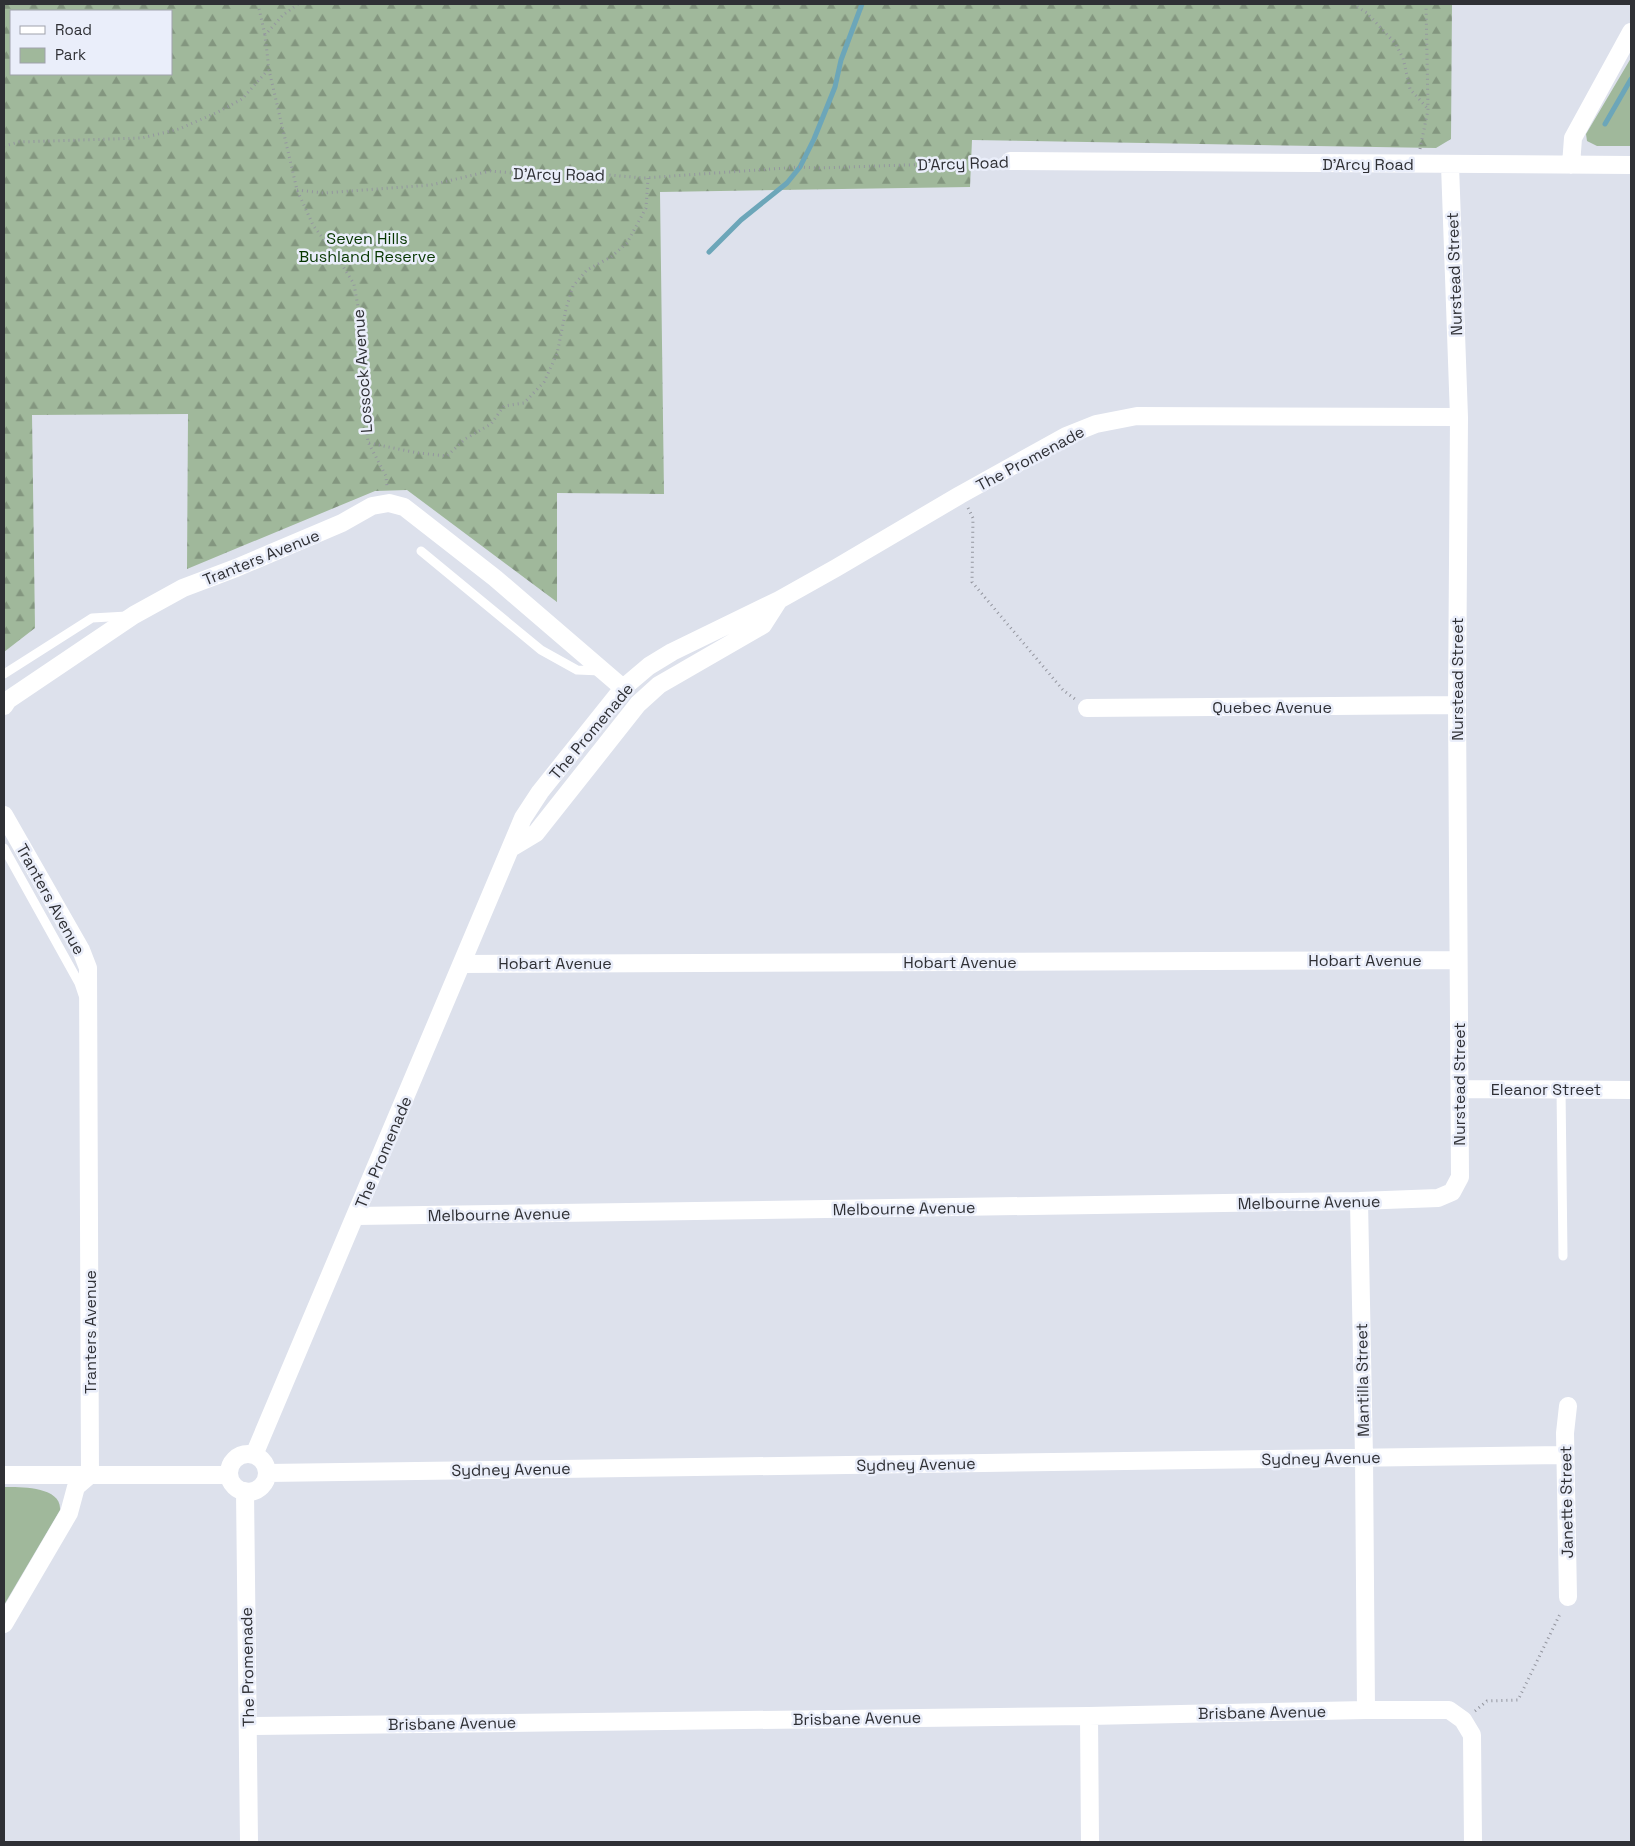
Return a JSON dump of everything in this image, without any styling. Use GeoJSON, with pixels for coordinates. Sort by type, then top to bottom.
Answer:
{"type":"FeatureCollection","features":[{"type":"Feature","properties":{"kind":"street"},"geometry":{"type":"LineString","coordinates":[[1571,165],[1573,138],[1631,32]]}},
{"type":"Feature","properties":{"kind":"street","name":"D'Arcy Road"},"geometry":{"type":"LineString","coordinates":[[1010,161],[1631,165]]}},
{"type":"Feature","properties":{"kind":"street","name":"Nurstead Street"},"geometry":{"type":"LineString","coordinates":[[1450,165],[1459,417],[1457,705],[1460,1177],[1452,1192]]}},
{"type":"Feature","properties":{"kind":"street","name":"The Promenade"},"geometry":{"type":"LineString","coordinates":[[254,1455],[523,818],[540,792],[623,688],[649,666],[672,652],[779,600],[1066,436],[1096,424],[1137,416],[1459,417]]}},
{"type":"Feature","properties":{"kind":"street"},"geometry":{"type":"LineString","coordinates":[[389,503],[404,507],[495,578],[623,688]]}},
{"type":"Feature","properties":{"kind":"street","name":"Tranters Avenue"},"geometry":{"type":"LineString","coordinates":[[4,706],[8,700],[134,615],[183,588],[236,568],[342,523],[372,506],[389,503]]}},
{"type":"Feature","properties":{"kind":"street","name":"The Promenade"},"geometry":{"type":"LineString","coordinates":[[510,848],[536,832],[638,704],[659,685],[763,625],[779,600]]}},
{"type":"Feature","properties":{"kind":"street","name":"Quebec Avenue"},"geometry":{"type":"LineString","coordinates":[[1087,708],[1457,705]]}},
{"type":"Feature","properties":{"kind":"street","name":"Tranters Avenue"},"geometry":{"type":"LineString","coordinates":[[4,815],[81,950],[88,968],[90,1017],[90,1475]]}},
{"type":"Feature","properties":{"kind":"street","name":"Hobart Avenue"},"geometry":{"type":"LineString","coordinates":[[462,964],[1458,960]]}},
{"type":"Feature","properties":{"kind":"street","name":"Eleanor Street"},"geometry":{"type":"LineString","coordinates":[[1460,1089],[1631,1090]]}},
{"type":"Feature","properties":{"kind":"street","name":"Melbourne Avenue"},"geometry":{"type":"LineString","coordinates":[[356,1216],[1359,1201],[1438,1198],[1452,1192]]}},
{"type":"Feature","properties":{"kind":"street","name":"Mantilla Street"},"geometry":{"type":"LineString","coordinates":[[1359,1201],[1366,1710]]}},
{"type":"Feature","properties":{"kind":"street","name":"Janette Street"},"geometry":{"type":"LineString","coordinates":[[1568,1406],[1564,1433],[1568,1597]]}},
{"type":"Feature","properties":{"kind":"street"},"geometry":{"type":"LineString","coordinates":[[248,1454],[254,1455],[263,1462],[266,1478],[260,1487],[250,1492],[234,1486],[229,1475],[232,1463],[236,1458],[248,1454]]}},
{"type":"Feature","properties":{"kind":"street","name":"Sydney Avenue"},"geometry":{"type":"LineString","coordinates":[[266,1473],[1565,1455]]}},
{"type":"Feature","properties":{"kind":"street"},"geometry":{"type":"LineString","coordinates":[[4,1475],[229,1475]]}},
{"type":"Feature","properties":{"kind":"street"},"geometry":{"type":"LineString","coordinates":[[4,1624],[69,1513],[76,1487],[90,1475]]}},
{"type":"Feature","properties":{"kind":"street","name":"The Promenade"},"geometry":{"type":"LineString","coordinates":[[245,1491],[249,1842]]}},
{"type":"Feature","properties":{"kind":"street","name":"Brisbane Avenue"},"geometry":{"type":"LineString","coordinates":[[248,1726],[1088,1716],[1366,1710],[1449,1710],[1463,1720]]}},
{"type":"Feature","properties":{"kind":"street"},"geometry":{"type":"LineString","coordinates":[[1088,1716],[1090,1842]]}},
{"type":"Feature","properties":{"kind":"street"},"geometry":{"type":"LineString","coordinates":[[1463,1720],[1472,1734],[1473,1842]]}},
{"type":"Feature","properties":{"kind":"lane"},"geometry":{"type":"LineString","coordinates":[[421,552],[541,650],[577,670],[603,671]]}},
{"type":"Feature","properties":{"kind":"lane","name":"Tranters Avenue"},"geometry":{"type":"LineString","coordinates":[[4,674],[92,618],[134,615]]}},
{"type":"Feature","properties":{"kind":"lane","name":"Tranters Avenue"},"geometry":{"type":"LineString","coordinates":[[4,848],[79,983],[90,1017]]}},
{"type":"Feature","properties":{"kind":"lane"},"geometry":{"type":"LineString","coordinates":[[1561,1089],[1563,1256]]}},
{"type":"Feature","properties":{"kind":"path","name":"Lossock Avenue"},"geometry":{"type":"LineString","coordinates":[[258,4],[266,35],[269,70],[298,190],[313,224],[354,284],[361,324],[362,390],[368,442],[386,476],[389,503]]}},
{"type":"Feature","properties":{"kind":"path"},"geometry":{"type":"LineString","coordinates":[[266,35],[283,15],[298,4]]}},
{"type":"Feature","properties":{"kind":"path"},"geometry":{"type":"LineString","coordinates":[[1353,4],[1367,13],[1395,44],[1403,58],[1410,89],[1428,110]]}},
{"type":"Feature","properties":{"kind":"path"},"geometry":{"type":"LineString","coordinates":[[1417,164],[1428,110],[1426,4]]}},
{"type":"Feature","properties":{"kind":"path"},"geometry":{"type":"LineString","coordinates":[[4,146],[19,142],[142,138],[179,129],[218,112],[242,98],[269,70]]}},
{"type":"Feature","properties":{"kind":"path","name":"D'Arcy Road"},"geometry":{"type":"LineString","coordinates":[[298,190],[324,192],[431,185],[490,171],[550,176],[585,173],[648,178],[800,167],[828,168],[1010,161]]}},
{"type":"Feature","properties":{"kind":"path"},"geometry":{"type":"LineString","coordinates":[[368,442],[418,453],[447,456],[465,439],[491,424],[504,406],[524,403],[544,382],[557,354],[564,317],[573,286],[587,270],[611,257],[627,243],[638,225],[646,208],[648,178]]}},
{"type":"Feature","properties":{"kind":"path"},"geometry":{"type":"LineString","coordinates":[[960,495],[973,518],[972,582],[1063,690],[1087,708]]}},
{"type":"Feature","properties":{"kind":"path"},"geometry":{"type":"LineString","coordinates":[[1463,1720],[1487,1701],[1518,1700],[1568,1597]]}},
{"type":"Feature","properties":{"kind":"green space","name":"Seven Hills Bushland Reserve"},"geometry":{"type":"Polygon","coordinates":[[[4,4],[1452,4],[1451,139],[1436,148],[972,140],[970,187],[660,192],[664,494],[557,493],[557,602],[407,490],[375,491],[187,569],[188,414],[32,415],[35,628],[4,652],[4,4]]]}},
{"type":"Feature","properties":{"kind":"green space"},"geometry":{"type":"Polygon","coordinates":[[[1631,58],[1631,146],[1597,146],[1587,141],[1586,134],[1631,58]]]}},
{"type":"Feature","properties":{"kind":"green space"},"geometry":{"type":"Polygon","coordinates":[[[4,1487],[29,1488],[47,1492],[59,1502],[60,1510],[4,1605],[4,1487]]]}},
{"type":"Feature","properties":{"kind":"waterway"},"geometry":{"type":"LineString","coordinates":[[709,252],[741,220],[787,183],[800,167],[814,139],[835,87],[841,60],[862,4]]}},
{"type":"Feature","properties":{"kind":"waterway"},"geometry":{"type":"LineString","coordinates":[[1605,124],[1631,79]]}}]}
